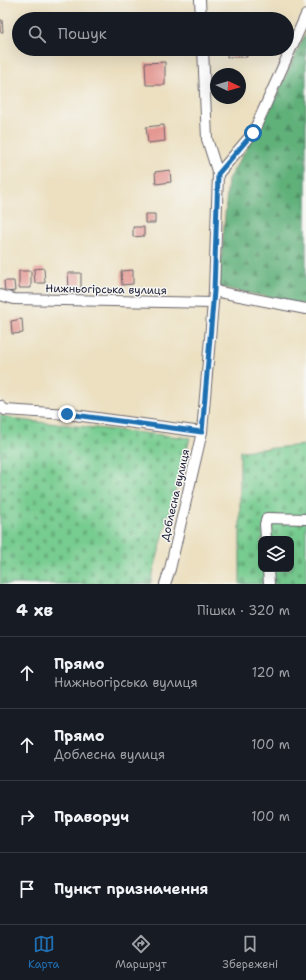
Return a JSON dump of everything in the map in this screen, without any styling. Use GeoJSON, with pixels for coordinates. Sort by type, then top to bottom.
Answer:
{"type":"FeatureCollection","features":[{"type":"Feature","properties":{"kind":"street"},"geometry":{"type":"LineString","coordinates":[[200,0],[201,12]]}},
{"type":"Feature","properties":{"kind":"street"},"geometry":{"type":"LineString","coordinates":[[294,42],[306,15]]}},
{"type":"Feature","properties":{"kind":"street"},"geometry":{"type":"LineString","coordinates":[[202,56],[207,139],[218,174],[214,291],[306,309]]}},
{"type":"Feature","properties":{"kind":"street"},"geometry":{"type":"LineString","coordinates":[[218,174],[253,133],[288,56]]}},
{"type":"Feature","properties":{"kind":"street","name":"Доблесна вулиця"},"geometry":{"type":"LineString","coordinates":[[164,584],[170,569],[202,432],[214,291]]}},
{"type":"Feature","properties":{"kind":"street","name":"Нижньогірська вулиця"},"geometry":{"type":"LineString","coordinates":[[0,295],[14,299],[213,304]]}},
{"type":"Feature","properties":{"kind":"street"},"geometry":{"type":"LineString","coordinates":[[0,406],[6,410],[67,414],[202,432]]}},
{"type":"Feature","properties":{"kind":"street"},"geometry":{"type":"LineString","coordinates":[[266,536],[265,524],[268,518],[306,519]]}},
{"type":"Feature","properties":{"kind":"street"},"geometry":{"type":"LineString","coordinates":[[268,572],[269,584]]}},
{"type":"Feature","properties":{"kind":"green space"},"geometry":{"type":"Polygon","coordinates":[[[306,32],[306,305],[219,287],[228,179],[269,112],[306,32]]]}},
{"type":"Feature","properties":{"kind":"green space"},"geometry":{"type":"Polygon","coordinates":[[[0,415],[20,420],[190,438],[150,584],[0,584],[0,415]]]}},
{"type":"Feature","properties":{"kind":"green space"},"geometry":{"type":"Polygon","coordinates":[[[306,445],[306,584],[240,584],[240,451],[306,445]]]}},
{"type":"Feature","properties":{"kind":"building"},"geometry":{"type":"Polygon","coordinates":[[[0,20],[2,20],[3,32],[0,32],[0,20]]]}},
{"type":"Feature","properties":{"kind":"building"},"geometry":{"type":"Polygon","coordinates":[[[227,56],[247,56],[247,57],[227,56]]]}},
{"type":"Feature","properties":{"kind":"building"},"geometry":{"type":"Polygon","coordinates":[[[165,62],[165,85],[146,85],[145,63],[165,62]]]}},
{"type":"Feature","properties":{"kind":"building"},"geometry":{"type":"Polygon","coordinates":[[[164,125],[165,141],[148,143],[146,127],[164,125]]]}},
{"type":"Feature","properties":{"kind":"building"},"geometry":{"type":"Polygon","coordinates":[[[170,170],[171,182],[156,184],[155,172],[170,170]]]}},
{"type":"Feature","properties":{"kind":"building"},"geometry":{"type":"Polygon","coordinates":[[[145,214],[155,214],[155,223],[145,223],[145,214]]]}},
{"type":"Feature","properties":{"kind":"building"},"geometry":{"type":"Polygon","coordinates":[[[133,227],[144,227],[144,236],[133,237],[133,227]]]}},
{"type":"Feature","properties":{"kind":"building"},"geometry":{"type":"Polygon","coordinates":[[[44,268],[45,283],[35,283],[34,269],[44,268]]]}},
{"type":"Feature","properties":{"kind":"building"},"geometry":{"type":"Polygon","coordinates":[[[133,270],[133,284],[122,285],[121,271],[133,270]]]}},
{"type":"Feature","properties":{"kind":"building"},"geometry":{"type":"Polygon","coordinates":[[[19,271],[31,271],[31,288],[19,288],[19,271]]]}},
{"type":"Feature","properties":{"kind":"building"},"geometry":{"type":"Polygon","coordinates":[[[68,273],[81,273],[81,289],[69,289],[68,273]]]}},
{"type":"Feature","properties":{"kind":"building"},"geometry":{"type":"Polygon","coordinates":[[[4,281],[14,281],[15,291],[5,292],[4,281]]]}},
{"type":"Feature","properties":{"kind":"building"},"geometry":{"type":"Polygon","coordinates":[[[22,319],[23,333],[12,334],[11,321],[22,319]]]}},
{"type":"Feature","properties":{"kind":"route"},"geometry":{"type":"LineString","coordinates":[[67,414],[202,432],[214,291],[218,174],[253,133]]}}]}
